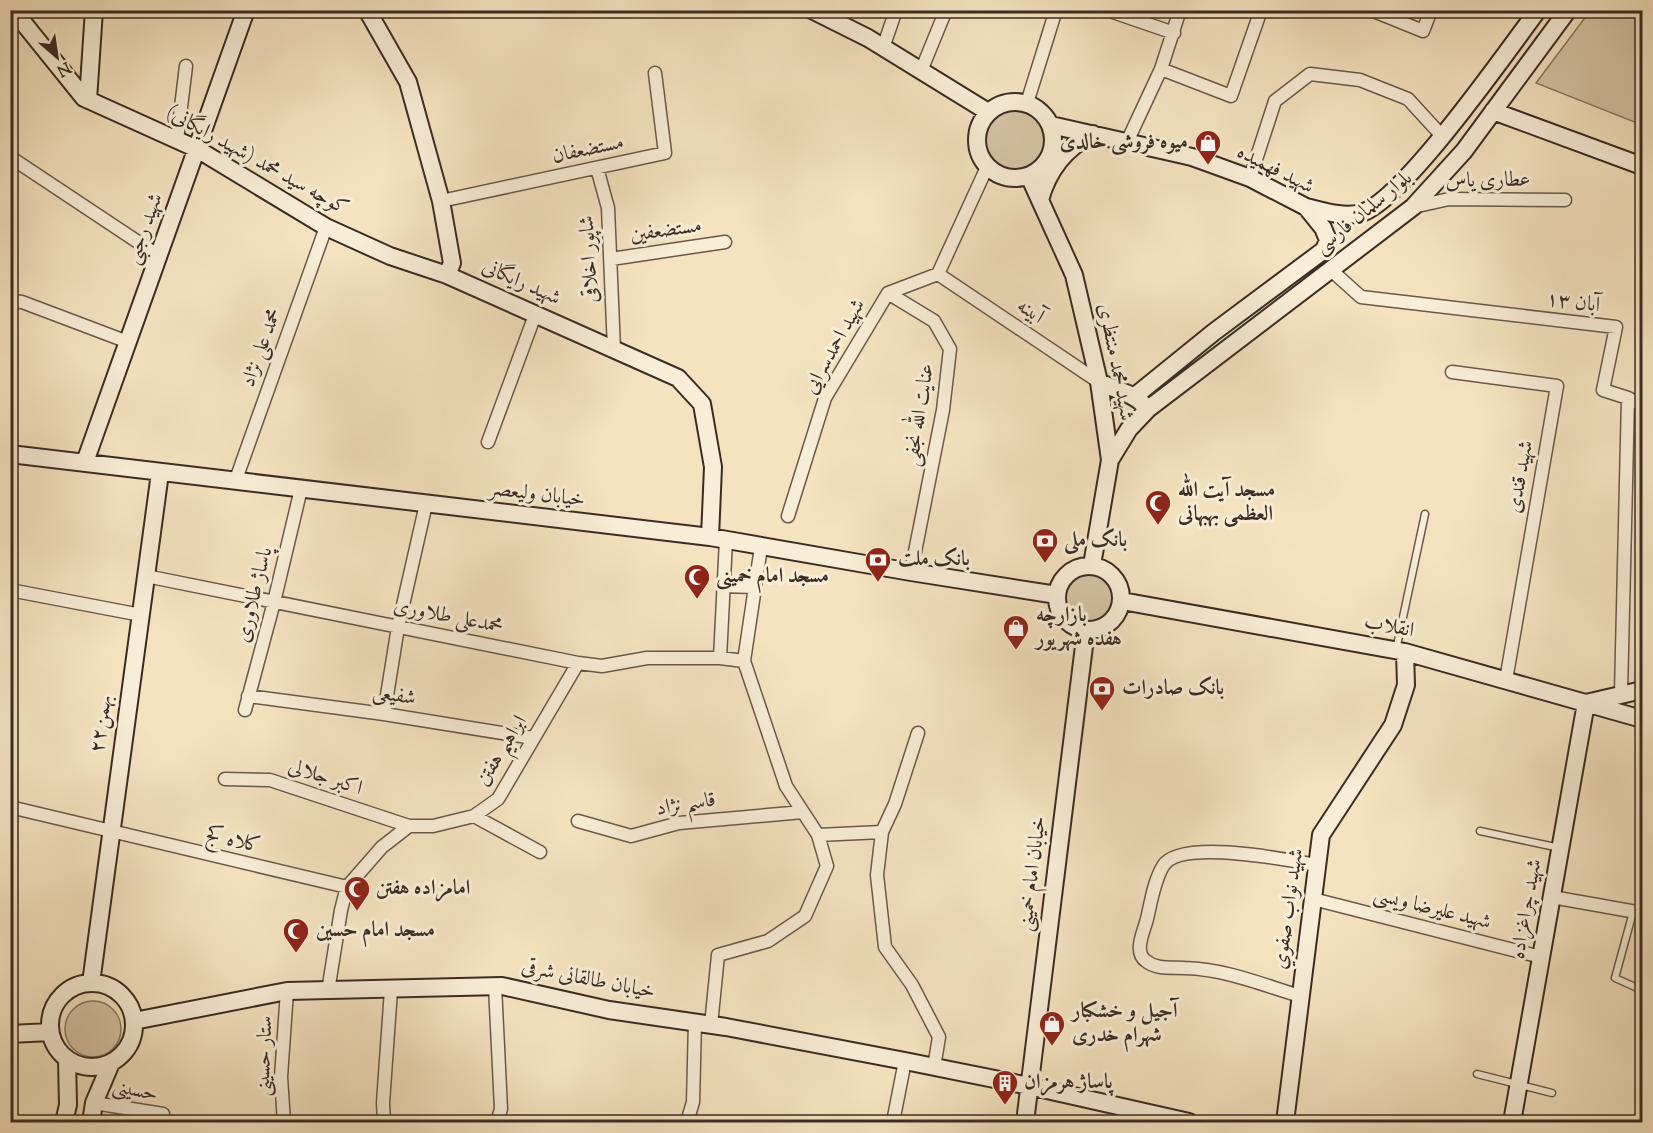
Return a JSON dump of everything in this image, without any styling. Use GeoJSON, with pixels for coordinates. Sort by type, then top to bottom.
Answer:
{"type":"FeatureCollection","features":[{"type":"Feature","properties":{"kind":"main road","name":"کوچه سید محمد (شهید رایگانی)"},"geometry":{"type":"LineString","coordinates":[[14,10],[84,98],[197,149],[326,227],[390,256],[447,275]]}},
{"type":"Feature","properties":{"kind":"main road"},"geometry":{"type":"LineString","coordinates":[[88,100],[94,10]]}},
{"type":"Feature","properties":{"kind":"main road","name":"شهید رجبی"},"geometry":{"type":"LineString","coordinates":[[85,462],[246,10]]}},
{"type":"Feature","properties":{"kind":"main road","name":"شهید رایگانی"},"geometry":{"type":"LineString","coordinates":[[367,10],[408,82],[441,201],[452,263],[447,275],[678,378],[702,404],[713,467],[718,539]]}},
{"type":"Feature","properties":{"kind":"main road"},"geometry":{"type":"LineString","coordinates":[[812,10],[883,48],[988,112]]}},
{"type":"Feature","properties":{"kind":"main road","name":"بلوار سلمان فارسی"},"geometry":{"type":"LineString","coordinates":[[1306,207],[1347,214],[1361,213],[1378,204],[1409,174],[1442,136],[1538,10]]}},
{"type":"Feature","properties":{"kind":"main road","name":"بلوار سلمان فارسی"},"geometry":{"type":"LineString","coordinates":[[1110,460],[1129,429],[1148,409],[1413,207],[1464,151],[1568,10]]}},
{"type":"Feature","properties":{"kind":"main road"},"geometry":{"type":"LineString","coordinates":[[1015,101],[1027,103],[1043,113],[1051,125],[1054,140],[1050,155],[1042,168],[1029,176],[1014,178],[999,175],[987,167],[978,154],[976,139],[979,124],[988,112],[1000,104],[1015,101]]}},
{"type":"Feature","properties":{"kind":"main road"},"geometry":{"type":"LineString","coordinates":[[1493,111],[1642,166]]}},
{"type":"Feature","properties":{"kind":"main road","name":"شهید فهمیده"},"geometry":{"type":"LineString","coordinates":[[1051,125],[1192,157],[1250,178],[1306,207],[1323,228],[1328,240],[1324,250],[1214,332],[1135,396]]}},
{"type":"Feature","properties":{"kind":"main road"},"geometry":{"type":"LineString","coordinates":[[1040,200],[1046,180],[1057,162],[1073,146],[1093,134]]}},
{"type":"Feature","properties":{"kind":"main road","name":"شهید محمد منتظری"},"geometry":{"type":"LineString","coordinates":[[1029,176],[1074,274],[1099,382],[1110,460],[1092,565]]}},
{"type":"Feature","properties":{"kind":"main road"},"geometry":{"type":"LineString","coordinates":[[1099,382],[1135,396],[1148,409]]}},
{"type":"Feature","properties":{"kind":"main road","name":"خیابان ولیعصر"},"geometry":{"type":"LineString","coordinates":[[10,454],[718,539],[911,573],[1056,594]]}},
{"type":"Feature","properties":{"kind":"main road","name":"۲۲بهمن"},"geometry":{"type":"LineString","coordinates":[[91,982],[160,473]]}},
{"type":"Feature","properties":{"kind":"main road"},"geometry":{"type":"LineString","coordinates":[[1092,565],[1105,569],[1115,577],[1121,588],[1122,601],[1118,613],[1110,623],[1099,629],[1086,630],[1074,626],[1064,618],[1058,607],[1056,594],[1060,582],[1068,572],[1080,566],[1092,565]]}},
{"type":"Feature","properties":{"kind":"main road","name":"انقلاب"},"geometry":{"type":"LineString","coordinates":[[1122,601],[1400,651],[1642,719]]}},
{"type":"Feature","properties":{"kind":"main road","name":"خیابان امام خمینی"},"geometry":{"type":"LineString","coordinates":[[1025,1122],[1086,630]]}},
{"type":"Feature","properties":{"kind":"main road","name":"شهید نواب صفوي"},"geometry":{"type":"LineString","coordinates":[[1285,1122],[1322,835],[1394,725],[1406,685],[1400,651]]}},
{"type":"Feature","properties":{"kind":"main road"},"geometry":{"type":"LineString","coordinates":[[1586,703],[1621,693],[1642,690]]}},
{"type":"Feature","properties":{"kind":"main road","name":"شهید چراغزاده"},"geometry":{"type":"LineString","coordinates":[[1512,1122],[1586,703]]}},
{"type":"Feature","properties":{"kind":"main road"},"geometry":{"type":"LineString","coordinates":[[91,982],[106,985],[120,993],[130,1005],[134,1021],[132,1037],[124,1052],[111,1063],[96,1067],[81,1065],[67,1059],[56,1047],[50,1032],[51,1014],[59,998],[73,987],[91,982]]}},
{"type":"Feature","properties":{"kind":"main road","name":"خیابان طالقانی شرقی"},"geometry":{"type":"LineString","coordinates":[[134,1021],[287,991],[502,986],[609,1010],[703,1023],[934,1066],[1189,1122]]}},
{"type":"Feature","properties":{"kind":"main road"},"geometry":{"type":"LineString","coordinates":[[10,1034],[50,1032]]}},
{"type":"Feature","properties":{"kind":"main road"},"geometry":{"type":"LineString","coordinates":[[64,1122],[68,1105],[67,1059]]}},
{"type":"Feature","properties":{"kind":"main road"},"geometry":{"type":"LineString","coordinates":[[91,1122],[94,1103],[111,1063]]}},
{"type":"Feature","properties":{"kind":"street"},"geometry":{"type":"LineString","coordinates":[[883,48],[896,10]]}},
{"type":"Feature","properties":{"kind":"street"},"geometry":{"type":"LineString","coordinates":[[921,71],[946,10]]}},
{"type":"Feature","properties":{"kind":"street"},"geometry":{"type":"LineString","coordinates":[[1027,103],[1056,10]]}},
{"type":"Feature","properties":{"kind":"street"},"geometry":{"type":"LineString","coordinates":[[1107,10],[1174,33]]}},
{"type":"Feature","properties":{"kind":"street"},"geometry":{"type":"LineString","coordinates":[[1127,142],[1161,69],[1180,10]]}},
{"type":"Feature","properties":{"kind":"street"},"geometry":{"type":"LineString","coordinates":[[1161,69],[1230,96],[1261,10]]}},
{"type":"Feature","properties":{"kind":"street"},"geometry":{"type":"LineString","coordinates":[[1371,10],[1423,31],[1431,10]]}},
{"type":"Feature","properties":{"kind":"street"},"geometry":{"type":"LineString","coordinates":[[177,140],[186,66]]}},
{"type":"Feature","properties":{"kind":"street","name":"مستضعفان"},"geometry":{"type":"LineString","coordinates":[[441,201],[665,153],[656,73]]}},
{"type":"Feature","properties":{"kind":"street"},"geometry":{"type":"LineString","coordinates":[[1250,178],[1275,101],[1310,74],[1360,80],[1408,99],[1442,136]]}},
{"type":"Feature","properties":{"kind":"street"},"geometry":{"type":"LineString","coordinates":[[10,157],[159,256]]}},
{"type":"Feature","properties":{"kind":"street"},"geometry":{"type":"LineString","coordinates":[[938,274],[987,167]]}},
{"type":"Feature","properties":{"kind":"street","name":"شاپور اخلاقی"},"geometry":{"type":"LineString","coordinates":[[597,168],[608,208],[614,349]]}},
{"type":"Feature","properties":{"kind":"street","name":"عطاری یاس"},"geometry":{"type":"LineString","coordinates":[[1413,207],[1449,199],[1565,200]]}},
{"type":"Feature","properties":{"kind":"street","name":"محمد علی نژاد"},"geometry":{"type":"LineString","coordinates":[[235,482],[326,227]]}},
{"type":"Feature","properties":{"kind":"street","name":"مستضعفین"},"geometry":{"type":"LineString","coordinates":[[611,259],[725,243]]}},
{"type":"Feature","properties":{"kind":"street","name":"۱۳ آبان"},"geometry":{"type":"LineString","coordinates":[[1330,270],[1361,297],[1616,327],[1603,390],[1628,398]]}},
{"type":"Feature","properties":{"kind":"street","name":"شهید احمدسرایی"},"geometry":{"type":"LineString","coordinates":[[788,516],[825,398],[888,293],[938,274]]}},
{"type":"Feature","properties":{"kind":"street","name":"آبینه"},"geometry":{"type":"LineString","coordinates":[[938,274],[1099,382]]}},
{"type":"Feature","properties":{"kind":"street","name":"عنایت الله نجفی"},"geometry":{"type":"LineString","coordinates":[[888,293],[934,321],[950,349],[942,410],[911,573]]}},
{"type":"Feature","properties":{"kind":"street"},"geometry":{"type":"LineString","coordinates":[[10,301],[22,302],[128,342]]}},
{"type":"Feature","properties":{"kind":"street"},"geometry":{"type":"LineString","coordinates":[[488,442],[535,315]]}},
{"type":"Feature","properties":{"kind":"street","name":"شهید قندی"},"geometry":{"type":"LineString","coordinates":[[1452,372],[1557,386],[1506,680]]}},
{"type":"Feature","properties":{"kind":"street"},"geometry":{"type":"LineString","coordinates":[[1621,693],[1628,398],[1642,405]]}},
{"type":"Feature","properties":{"kind":"street","name":"پاساژ طلاوری"},"geometry":{"type":"LineString","coordinates":[[245,710],[301,489]]}},
{"type":"Feature","properties":{"kind":"street"},"geometry":{"type":"LineString","coordinates":[[384,714],[398,627],[426,504]]}},
{"type":"Feature","properties":{"kind":"street"},"geometry":{"type":"LineString","coordinates":[[718,539],[723,586],[720,658]]}},
{"type":"Feature","properties":{"kind":"street"},"geometry":{"type":"LineString","coordinates":[[687,1122],[693,1102],[703,1023],[718,955],[768,941],[806,916],[827,866],[818,835],[786,786],[744,662],[761,547]]}},
{"type":"Feature","properties":{"kind":"street","name":"محمدعلی طلاوری"},"geometry":{"type":"LineString","coordinates":[[146,576],[578,663],[603,666],[647,658],[720,658],[744,662]]}},
{"type":"Feature","properties":{"kind":"street"},"geometry":{"type":"LineString","coordinates":[[723,586],[754,587]]}},
{"type":"Feature","properties":{"kind":"street"},"geometry":{"type":"LineString","coordinates":[[10,590],[141,615]]}},
{"type":"Feature","properties":{"kind":"street","name":"ابراهیم هفتن"},"geometry":{"type":"LineString","coordinates":[[409,826],[434,826],[474,816],[498,799],[578,663]]}},
{"type":"Feature","properties":{"kind":"street","name":"شفیعی"},"geometry":{"type":"LineString","coordinates":[[248,696],[384,714],[533,738]]}},
{"type":"Feature","properties":{"kind":"street"},"geometry":{"type":"LineString","coordinates":[[918,733],[899,793],[882,832],[877,875],[885,947],[912,986],[939,1037],[934,1066]]}},
{"type":"Feature","properties":{"kind":"street","name":"اکبر جلالی"},"geometry":{"type":"LineString","coordinates":[[225,780],[270,780],[409,826]]}},
{"type":"Feature","properties":{"kind":"street","name":"کلاه کج"},"geometry":{"type":"LineString","coordinates":[[10,807],[347,887]]}},
{"type":"Feature","properties":{"kind":"street","name":"قاسم نژاد"},"geometry":{"type":"LineString","coordinates":[[578,821],[632,836],[679,823],[802,812]]}},
{"type":"Feature","properties":{"kind":"street"},"geometry":{"type":"LineString","coordinates":[[474,816],[540,852]]}},
{"type":"Feature","properties":{"kind":"street"},"geometry":{"type":"LineString","coordinates":[[328,991],[340,910],[347,887],[382,847],[409,826]]}},
{"type":"Feature","properties":{"kind":"street"},"geometry":{"type":"LineString","coordinates":[[818,835],[882,832]]}},
{"type":"Feature","properties":{"kind":"street"},"geometry":{"type":"LineString","coordinates":[[1300,996],[1216,972],[1156,967],[1143,960],[1139,950],[1163,865],[1174,857],[1209,852],[1257,855],[1317,865]]}},
{"type":"Feature","properties":{"kind":"street"},"geometry":{"type":"LineString","coordinates":[[1552,897],[1638,912]]}},
{"type":"Feature","properties":{"kind":"street","name":"شهید علیرضا ویسی"},"geometry":{"type":"LineString","coordinates":[[1313,899],[1541,957]]}},
{"type":"Feature","properties":{"kind":"street"},"geometry":{"type":"LineString","coordinates":[[495,986],[501,1109],[497,1122]]}},
{"type":"Feature","properties":{"kind":"street"},"geometry":{"type":"LineString","coordinates":[[384,1122],[383,1103],[391,990]]}},
{"type":"Feature","properties":{"kind":"street","name":"ستار حسینی"},"geometry":{"type":"LineString","coordinates":[[284,1122],[281,1077],[287,991]]}},
{"type":"Feature","properties":{"kind":"street"},"geometry":{"type":"LineString","coordinates":[[893,1122],[905,1061]]}},
{"type":"Feature","properties":{"kind":"street","name":"حسینی"},"geometry":{"type":"LineString","coordinates":[[94,1103],[163,1114],[162,1122]]}},
{"type":"Feature","properties":{"kind":"lane"},"geometry":{"type":"LineString","coordinates":[[1400,651],[1425,514]]}},
{"type":"Feature","properties":{"kind":"lane"},"geometry":{"type":"LineString","coordinates":[[1480,831],[1560,848]]}},
{"type":"Feature","properties":{"kind":"lane"},"geometry":{"type":"LineString","coordinates":[[1638,912],[1615,978],[1642,990]]}},
{"type":"Feature","properties":{"kind":"lane"},"geometry":{"type":"LineString","coordinates":[[1477,1074],[1552,1093]]}},
{"type":"Feature","properties":{"kind":"shaded area"},"geometry":{"type":"Polygon","coordinates":[[[1590,11],[1642,11],[1642,125],[1536,83],[1590,11]]]}},
{"type":"Feature","properties":{"kind":"shaded area"},"geometry":{"type":"Polygon","coordinates":[[[1015,111],[1026,113],[1039,124],[1044,140],[1042,151],[1031,164],[1015,169],[1004,167],[991,156],[986,140],[988,129],[999,116],[1015,111]]]}},
{"type":"Feature","properties":{"kind":"shaded area"},"geometry":{"type":"Polygon","coordinates":[[[1088,569],[1099,571],[1108,577],[1114,586],[1116,597],[1114,608],[1108,617],[1099,623],[1088,625],[1077,623],[1068,617],[1062,608],[1060,597],[1062,586],[1068,577],[1077,571],[1088,569]]]}},
{"type":"Feature","properties":{"kind":"shaded area"},"geometry":{"type":"Polygon","coordinates":[[[93,1001],[104,1003],[113,1009],[119,1018],[121,1029],[119,1040],[113,1049],[104,1055],[93,1057],[82,1055],[73,1049],[67,1040],[65,1029],[67,1018],[73,1009],[82,1003],[93,1001]]]}},
{"type":"Feature","properties":{"kind":"place","name":"میوه فروشی خالدی"},"geometry":{"type":"Point","coordinates":[1208,166]}},
{"type":"Feature","properties":{"kind":"place","name":"مسجد آیت الله العظمی بهبهانی"},"geometry":{"type":"Point","coordinates":[1158,526]}},
{"type":"Feature","properties":{"kind":"place","name":"بانک ملی"},"geometry":{"type":"Point","coordinates":[1045,564]}},
{"type":"Feature","properties":{"kind":"place","name":"بانک ملت"},"geometry":{"type":"Point","coordinates":[878,583]}},
{"type":"Feature","properties":{"kind":"place","name":"مسجد امام خمینی"},"geometry":{"type":"Point","coordinates":[697,600]}},
{"type":"Feature","properties":{"kind":"place","name":"بازارچه هفده شهریور"},"geometry":{"type":"Point","coordinates":[1016,651]}},
{"type":"Feature","properties":{"kind":"place","name":"بانک صادرات"},"geometry":{"type":"Point","coordinates":[1102,712]}},
{"type":"Feature","properties":{"kind":"place","name":"امامزاده هفتن"},"geometry":{"type":"Point","coordinates":[357,912]}},
{"type":"Feature","properties":{"kind":"place","name":"مسجد امام حسین"},"geometry":{"type":"Point","coordinates":[296,954]}},
{"type":"Feature","properties":{"kind":"place","name":"آجیل و خشکبار شهرام خدری"},"geometry":{"type":"Point","coordinates":[1052,1047]}},
{"type":"Feature","properties":{"kind":"place","name":"پاساژ هرمزان"},"geometry":{"type":"Point","coordinates":[1005,1106]}}]}
